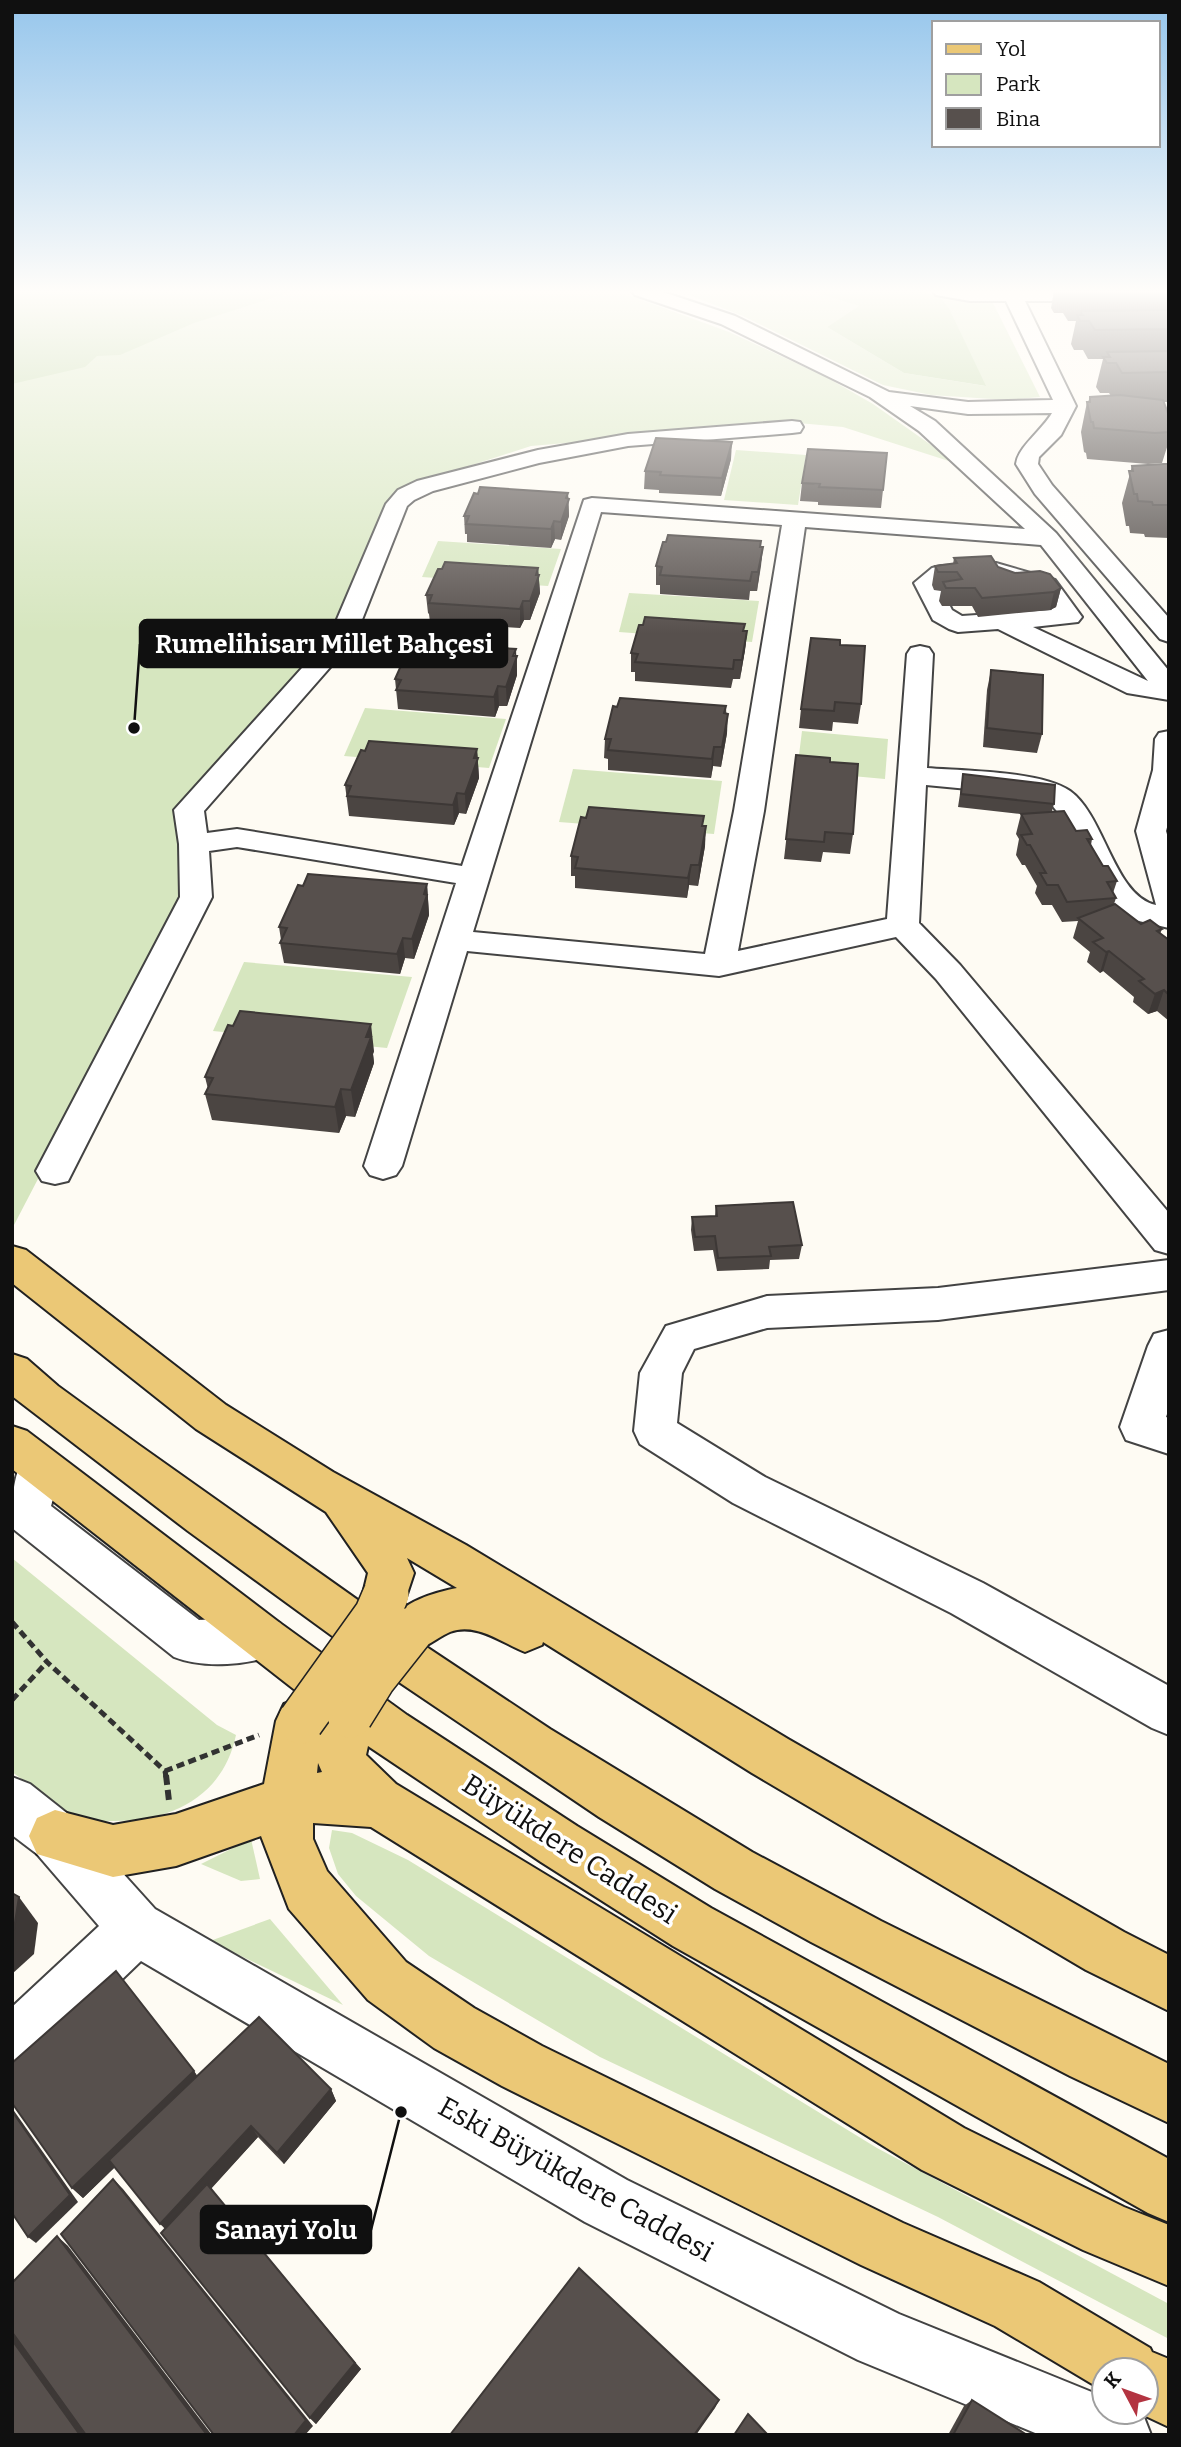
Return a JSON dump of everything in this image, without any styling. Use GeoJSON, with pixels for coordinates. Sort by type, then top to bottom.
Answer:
{"type":"FeatureCollection","features":[{"type":"Feature","properties":{"kind":"main road"},"geometry":{"type":"LineString","coordinates":[[12,1261],[211,1417],[317,1485],[450,1559],[639,1678],[1093,1944],[1169,1984]]}},
{"type":"Feature","properties":{"kind":"main road"},"geometry":{"type":"LineString","coordinates":[[12,1371],[43,1398],[261,1559],[429,1676],[596,1787],[705,1854],[806,1910],[1095,2061],[1169,2094]]}},
{"type":"Feature","properties":{"kind":"main road","name":"Büyükdere Caddesi"},"geometry":{"type":"LineString","coordinates":[[26,1455],[263,1638],[390,1732],[559,1844],[692,1927],[1169,2192]]}},
{"type":"Feature","properties":{"kind":"main road"},"geometry":{"type":"LineString","coordinates":[[34,1819],[113,1852],[176,1840],[191,1816],[248,1804],[325,1718],[373,1678],[399,1612],[391,1573],[382,1554],[352,1513],[317,1485]]}},
{"type":"Feature","properties":{"kind":"main road"},"geometry":{"type":"LineString","coordinates":[[399,1612],[438,1614],[473,1607],[497,1614],[558,1647],[598,1656],[639,1678]]}},
{"type":"Feature","properties":{"kind":"main road"},"geometry":{"type":"LineString","coordinates":[[325,1718],[346,1770],[379,1802],[698,2001],[943,2149],[1104,2229],[1169,2256]]}},
{"type":"Feature","properties":{"kind":"main road"},"geometry":{"type":"LineString","coordinates":[[325,1718],[288,1804],[287,1839],[308,1890],[387,1981],[454,2028],[522,2066],[881,2244],[1017,2304],[1104,2356]]}},
{"type":"Feature","properties":{"kind":"main road"},"geometry":{"type":"LineString","coordinates":[[191,1816],[262,1810],[319,1797],[379,1802]]}},
{"type":"Feature","properties":{"kind":"street"},"geometry":{"type":"LineString","coordinates":[[895,405],[927,426],[1048,538],[1169,690]]}},
{"type":"Feature","properties":{"kind":"street"},"geometry":{"type":"LineString","coordinates":[[943,405],[968,408],[1066,406],[1054,430],[1028,456]]}},
{"type":"Feature","properties":{"kind":"street"},"geometry":{"type":"LineString","coordinates":[[927,426],[968,408],[1002,419],[1017,430],[1025,441],[1027,464],[1043,489],[1169,634]]}},
{"type":"Feature","properties":{"kind":"street"},"geometry":{"type":"LineString","coordinates":[[55,1171],[196,897],[194,844],[189,810],[341,640],[397,504],[406,495],[425,485],[538,457],[615,443],[792,427]]}},
{"type":"Feature","properties":{"kind":"street"},"geometry":{"type":"LineString","coordinates":[[383,1166],[592,505],[1048,538]]}},
{"type":"Feature","properties":{"kind":"street"},"geometry":{"type":"LineString","coordinates":[[719,966],[749,811],[796,519]]}},
{"type":"Feature","properties":{"kind":"street"},"geometry":{"type":"LineString","coordinates":[[1001,621],[1069,617],[1046,585],[996,570],[941,573],[926,583],[942,615],[958,624],[1001,621],[1137,687],[1169,690]]}},
{"type":"Feature","properties":{"kind":"street"},"geometry":{"type":"LineString","coordinates":[[920,654],[903,925],[948,972],[1169,1240]]}},
{"type":"Feature","properties":{"kind":"street"},"geometry":{"type":"LineString","coordinates":[[1169,739],[1167,770],[1151,831],[1169,901]]}},
{"type":"Feature","properties":{"kind":"street"},"geometry":{"type":"LineString","coordinates":[[912,775],[1038,787],[1061,798],[1073,812],[1121,898],[1137,911],[1169,918]]}},
{"type":"Feature","properties":{"kind":"street"},"geometry":{"type":"LineString","coordinates":[[194,844],[237,838],[475,877]]}},
{"type":"Feature","properties":{"kind":"street"},"geometry":{"type":"LineString","coordinates":[[454,940],[719,966],[903,925]]}},
{"type":"Feature","properties":{"kind":"street"},"geometry":{"type":"LineString","coordinates":[[1166,1698],[750,1490],[655,1432],[661,1373],[680,1337],[767,1312],[939,1304],[1169,1275]]}},
{"type":"Feature","properties":{"kind":"street"},"geometry":{"type":"LineString","coordinates":[[1169,1346],[1141,1427],[1169,1436]]}},
{"type":"Feature","properties":{"kind":"street","name":"Eski Büyükdere Caddesi"},"geometry":{"type":"LineString","coordinates":[[34,1819],[136,1928],[606,2202],[880,2338],[1119,2435]]}},
{"type":"Feature","properties":{"kind":"street"},"geometry":{"type":"LineString","coordinates":[[12,2046],[136,1928]]}},
{"type":"Feature","properties":{"kind":"path"},"geometry":{"type":"LineString","coordinates":[[12,1622],[47,1662],[165,1771],[191,1816]]}},
{"type":"Feature","properties":{"kind":"path"},"geometry":{"type":"LineString","coordinates":[[12,1700],[47,1662]]}},
{"type":"Feature","properties":{"kind":"path"},"geometry":{"type":"LineString","coordinates":[[165,1771],[221,1748],[325,1718]]}},
{"type":"Feature","properties":{"kind":"green space"},"geometry":{"type":"Polygon","coordinates":[[[12,405],[875,405],[958,464],[843,427],[798,423],[531,446],[407,486],[332,644],[177,812],[186,895],[14,1225],[12,405]]]}},
{"type":"Feature","properties":{"kind":"green space"},"geometry":{"type":"Polygon","coordinates":[[[736,450],[806,455],[798,505],[724,500],[736,450]]]}},
{"type":"Feature","properties":{"kind":"green space"},"geometry":{"type":"Polygon","coordinates":[[[438,541],[561,549],[548,586],[422,577],[438,541]]]}},
{"type":"Feature","properties":{"kind":"green space"},"geometry":{"type":"Polygon","coordinates":[[[629,593],[759,601],[752,642],[619,632],[629,593]]]}},
{"type":"Feature","properties":{"kind":"green space"},"geometry":{"type":"Polygon","coordinates":[[[365,708],[506,719],[489,768],[344,756],[365,708]]]}},
{"type":"Feature","properties":{"kind":"green space"},"geometry":{"type":"Polygon","coordinates":[[[802,731],[888,739],[885,779],[797,771],[802,731]]]}},
{"type":"Feature","properties":{"kind":"green space"},"geometry":{"type":"Polygon","coordinates":[[[573,769],[722,781],[714,834],[559,822],[573,769]]]}},
{"type":"Feature","properties":{"kind":"green space"},"geometry":{"type":"Polygon","coordinates":[[[244,962],[412,977],[387,1048],[213,1031],[244,962]]]}},
{"type":"Feature","properties":{"kind":"green space"},"geometry":{"type":"Polygon","coordinates":[[[12,1558],[217,1725],[236,1735],[229,1757],[207,1790],[191,1802],[154,1817],[87,1822],[12,1772],[12,1558]]]}},
{"type":"Feature","properties":{"kind":"green space"},"geometry":{"type":"Polygon","coordinates":[[[332,1830],[352,1833],[408,1860],[877,2148],[1169,2304],[1169,2339],[938,2217],[600,2057],[429,1956],[356,1896],[338,1874],[329,1848],[332,1830]]]}},
{"type":"Feature","properties":{"kind":"green space"},"geometry":{"type":"Polygon","coordinates":[[[251,1839],[260,1879],[241,1881],[201,1864],[251,1839]]]}},
{"type":"Feature","properties":{"kind":"green space"},"geometry":{"type":"Polygon","coordinates":[[[270,1919],[343,2005],[210,1941],[270,1919]]]}},
{"type":"Feature","properties":{"kind":"building"},"geometry":{"type":"Polygon","coordinates":[[[1088,405],[1165,405],[1169,416],[1169,432],[1094,428],[1088,405]]]}},
{"type":"Feature","properties":{"kind":"building"},"geometry":{"type":"Polygon","coordinates":[[[656,438],[732,442],[722,478],[660,475],[661,472],[645,471],[656,438]]]}},
{"type":"Feature","properties":{"kind":"building"},"geometry":{"type":"Polygon","coordinates":[[[808,449],[887,453],[883,490],[819,487],[820,484],[802,483],[808,449]]]}},
{"type":"Feature","properties":{"kind":"building"},"geometry":{"type":"Polygon","coordinates":[[[1169,464],[1169,505],[1138,501],[1129,471],[1133,471],[1132,466],[1169,464]]]}},
{"type":"Feature","properties":{"kind":"building"},"geometry":{"type":"Polygon","coordinates":[[[480,487],[568,493],[566,498],[569,499],[561,522],[554,521],[551,529],[466,524],[469,516],[464,516],[474,493],[478,494],[480,487]]]}},
{"type":"Feature","properties":{"kind":"building"},"geometry":{"type":"Polygon","coordinates":[[[668,535],[761,541],[760,547],[763,547],[758,572],[752,572],[750,581],[660,575],[662,567],[656,566],[663,542],[666,542],[668,535]]]}},
{"type":"Feature","properties":{"kind":"building"},"geometry":{"type":"Polygon","coordinates":[[[991,556],[998,567],[1015,573],[1040,571],[1050,574],[1061,588],[1054,592],[982,598],[975,588],[946,588],[943,582],[962,579],[957,572],[938,572],[935,566],[957,563],[954,558],[991,556]]]}},
{"type":"Feature","properties":{"kind":"building"},"geometry":{"type":"Polygon","coordinates":[[[445,562],[538,568],[536,575],[539,575],[530,601],[523,601],[520,609],[429,603],[432,595],[426,595],[438,569],[442,569],[445,562]]]}},
{"type":"Feature","properties":{"kind":"building"},"geometry":{"type":"Polygon","coordinates":[[[645,617],[745,624],[743,631],[747,631],[742,660],[734,660],[733,669],[635,662],[638,654],[631,653],[639,625],[643,625],[645,617]]]}},
{"type":"Feature","properties":{"kind":"building"},"geometry":{"type":"Polygon","coordinates":[[[811,638],[840,640],[840,645],[865,646],[861,704],[835,702],[834,711],[801,709],[811,638]]]}},
{"type":"Feature","properties":{"kind":"building"},"geometry":{"type":"Polygon","coordinates":[[[416,642],[516,649],[513,656],[517,656],[506,687],[498,686],[494,697],[396,690],[401,680],[395,679],[408,650],[412,650],[416,642]]]}},
{"type":"Feature","properties":{"kind":"building"},"geometry":{"type":"Polygon","coordinates":[[[991,670],[1043,675],[1042,734],[987,728],[991,670]]]}},
{"type":"Feature","properties":{"kind":"building"},"geometry":{"type":"Polygon","coordinates":[[[620,698],[726,706],[724,713],[728,714],[722,747],[714,747],[712,759],[608,750],[611,739],[605,739],[613,706],[617,707],[620,698]]]}},
{"type":"Feature","properties":{"kind":"building"},"geometry":{"type":"Polygon","coordinates":[[[369,741],[477,749],[474,758],[478,758],[465,794],[457,793],[453,805],[347,796],[351,786],[345,785],[361,750],[365,751],[369,741]]]}},
{"type":"Feature","properties":{"kind":"building"},"geometry":{"type":"Polygon","coordinates":[[[796,755],[858,764],[853,834],[825,832],[824,842],[786,839],[796,755]]]}},
{"type":"Feature","properties":{"kind":"building"},"geometry":{"type":"Polygon","coordinates":[[[963,774],[1055,785],[1054,804],[961,794],[963,774]]]}},
{"type":"Feature","properties":{"kind":"building"},"geometry":{"type":"Polygon","coordinates":[[[589,807],[704,816],[702,826],[706,826],[699,865],[691,865],[688,878],[575,868],[578,857],[571,856],[581,817],[586,818],[589,807]]]}},
{"type":"Feature","properties":{"kind":"building"},"geometry":{"type":"Polygon","coordinates":[[[1064,811],[1076,831],[1087,830],[1092,839],[1087,839],[1103,866],[1108,866],[1117,881],[1107,882],[1116,898],[1067,902],[1058,885],[1047,885],[1040,873],[1046,873],[1021,835],[1032,834],[1021,814],[1064,811]]]}},
{"type":"Feature","properties":{"kind":"building"},"geometry":{"type":"Polygon","coordinates":[[[308,874],[427,884],[424,894],[427,895],[412,939],[403,938],[397,954],[280,943],[287,928],[279,927],[298,885],[303,886],[308,874]]]}},
{"type":"Feature","properties":{"kind":"building"},"geometry":{"type":"Polygon","coordinates":[[[1115,904],[1141,924],[1150,920],[1162,929],[1157,931],[1169,940],[1169,995],[1164,990],[1155,994],[1139,981],[1144,979],[1109,951],[1106,952],[1093,942],[1103,938],[1078,918],[1115,904]]]}},
{"type":"Feature","properties":{"kind":"building"},"geometry":{"type":"Polygon","coordinates":[[[240,1011],[371,1024],[366,1037],[371,1037],[351,1090],[341,1089],[335,1107],[205,1094],[213,1078],[205,1077],[228,1025],[233,1026],[240,1011]]]}},
{"type":"Feature","properties":{"kind":"building"},"geometry":{"type":"Polygon","coordinates":[[[793,1202],[802,1245],[769,1247],[771,1256],[718,1258],[715,1236],[695,1237],[692,1217],[717,1216],[716,1206],[793,1202]]]}},
{"type":"Feature","properties":{"kind":"building"},"geometry":{"type":"Polygon","coordinates":[[[12,1893],[19,1897],[12,1930],[12,1893]]]}},
{"type":"Feature","properties":{"kind":"building"},"geometry":{"type":"Polygon","coordinates":[[[116,1971],[194,2071],[72,2188],[12,2103],[12,2063],[116,1971]]]}},
{"type":"Feature","properties":{"kind":"building"},"geometry":{"type":"Polygon","coordinates":[[[259,2017],[331,2089],[277,2153],[251,2126],[160,2224],[109,2160],[259,2017]]]}},
{"type":"Feature","properties":{"kind":"building"},"geometry":{"type":"Polygon","coordinates":[[[12,2111],[70,2195],[28,2237],[12,2213],[12,2111]]]}},
{"type":"Feature","properties":{"kind":"building"},"geometry":{"type":"Polygon","coordinates":[[[113,2179],[306,2420],[294,2435],[214,2435],[61,2234],[113,2179]]]}},
{"type":"Feature","properties":{"kind":"building"},"geometry":{"type":"Polygon","coordinates":[[[207,2184],[355,2363],[310,2418],[161,2233],[207,2184]]]}},
{"type":"Feature","properties":{"kind":"building"},"geometry":{"type":"Polygon","coordinates":[[[57,2236],[207,2435],[86,2435],[12,2332],[12,2283],[57,2236]]]}},
{"type":"Feature","properties":{"kind":"building"},"geometry":{"type":"Polygon","coordinates":[[[579,2268],[719,2400],[694,2435],[450,2435],[579,2268]]]}},
{"type":"Feature","properties":{"kind":"building"},"geometry":{"type":"Polygon","coordinates":[[[12,2340],[80,2435],[12,2435],[12,2340]]]}},
{"type":"Feature","properties":{"kind":"building"},"geometry":{"type":"Polygon","coordinates":[[[972,2400],[1027,2435],[953,2435],[972,2400]]]}},
{"type":"Feature","properties":{"kind":"building"},"geometry":{"type":"Polygon","coordinates":[[[748,2414],[768,2435],[734,2435],[748,2414]]]}},
{"type":"Feature","properties":{"kind":"place","name":"Rumelihisarı Millet Bahçesi"},"geometry":{"type":"Point","coordinates":[134,728]}},
{"type":"Feature","properties":{"kind":"place","name":"Sanayi Yolu"},"geometry":{"type":"Point","coordinates":[401,2112]}}]}
